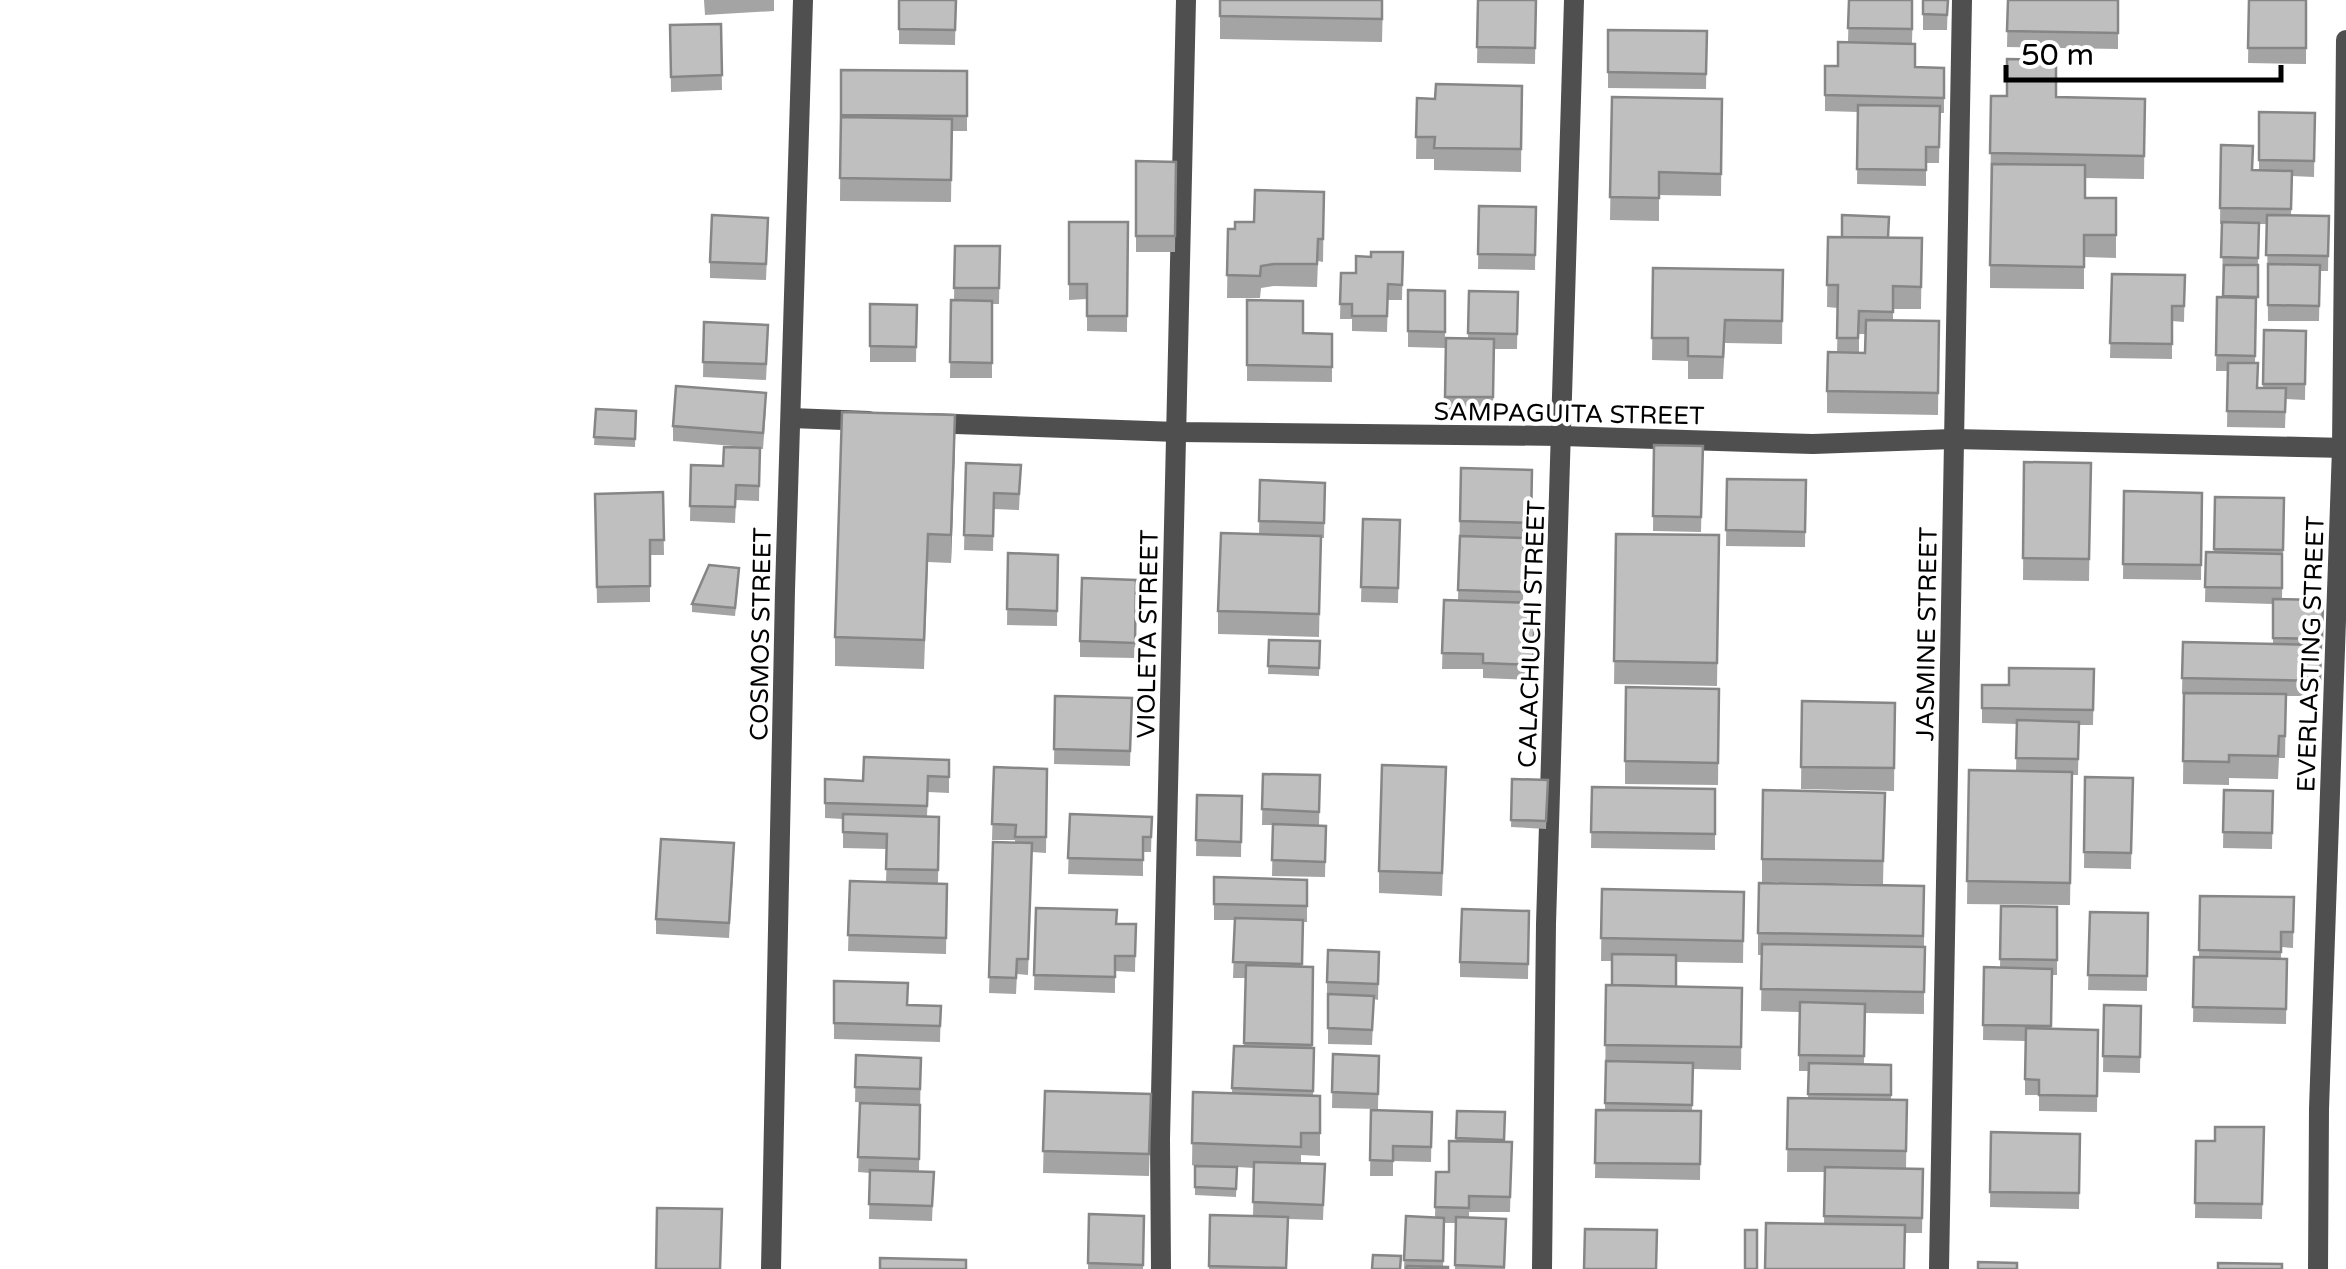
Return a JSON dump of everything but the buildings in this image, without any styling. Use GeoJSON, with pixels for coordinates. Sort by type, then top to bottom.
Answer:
{"type":"FeatureCollection","features":[{"type":"Feature","properties":{"kind":"street","name":"COSMOS STREET"},"geometry":{"type":"LineString","coordinates":[[770,1269],[803,0]]}},
{"type":"Feature","properties":{"kind":"street","name":"VIOLETA STREET"},"geometry":{"type":"LineString","coordinates":[[1161,1269],[1160,1139],[1186,0]]}},
{"type":"Feature","properties":{"kind":"street","name":"CALACHUCHI STREET"},"geometry":{"type":"LineString","coordinates":[[1542,1269],[1546,924],[1574,0]]}},
{"type":"Feature","properties":{"kind":"street","name":"JASMINE STREET"},"geometry":{"type":"LineString","coordinates":[[1939,1269],[1962,0]]}},
{"type":"Feature","properties":{"kind":"street","name":"EVERLASTING STREET"},"geometry":{"type":"LineString","coordinates":[[2318,1269],[2319,1108],[2344,448],[2346,40]]}},
{"type":"Feature","properties":{"kind":"street","name":"SAMPAGUITA STREET"},"geometry":{"type":"LineString","coordinates":[[791,418],[1177,432],[1562,436],[1813,444],[1953,439],[2344,448]]}}]}
